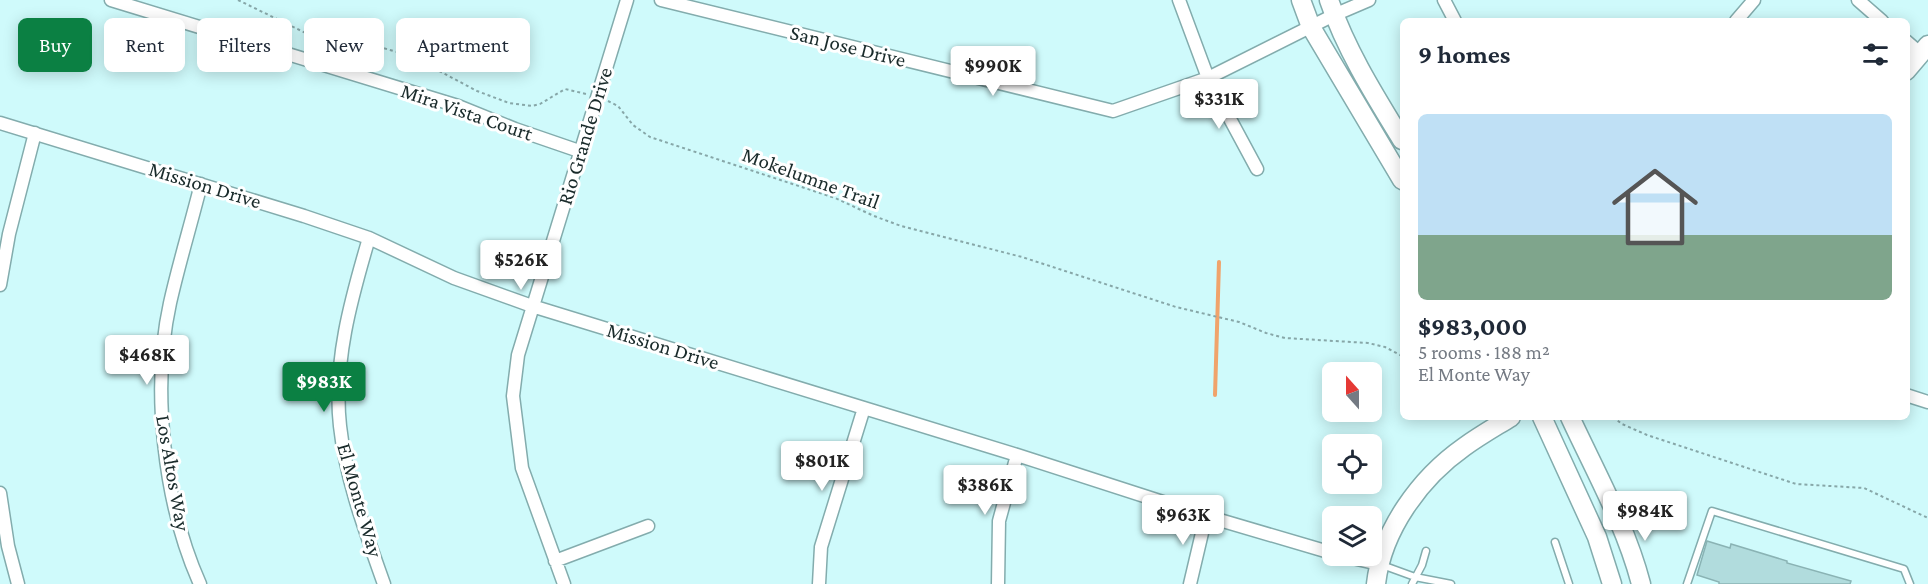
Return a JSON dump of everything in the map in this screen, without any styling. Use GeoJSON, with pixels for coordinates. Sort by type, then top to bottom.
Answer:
{"type":"FeatureCollection","features":[{"type":"Feature","properties":{"kind":"main road"},"geometry":{"type":"LineString","coordinates":[[1301,0],[1311,27],[1400,177]]}},
{"type":"Feature","properties":{"kind":"main road"},"geometry":{"type":"LineString","coordinates":[[1331,7],[1368,85],[1400,137]]}},
{"type":"Feature","properties":{"kind":"main road"},"geometry":{"type":"LineString","coordinates":[[1910,66],[1924,50]]}},
{"type":"Feature","properties":{"kind":"main road"},"geometry":{"type":"LineString","coordinates":[[1382,554],[1401,515],[1431,476],[1463,447],[1506,420]]}},
{"type":"Feature","properties":{"kind":"main road"},"geometry":{"type":"LineString","coordinates":[[1543,420],[1597,537],[1612,584]]}},
{"type":"Feature","properties":{"kind":"main road"},"geometry":{"type":"LineString","coordinates":[[1571,420],[1614,511],[1641,584]]}},
{"type":"Feature","properties":{"kind":"main road"},"geometry":{"type":"LineString","coordinates":[[1377,584],[1378,566]]}},
{"type":"Feature","properties":{"kind":"street","name":"Mira Vista Court"},"geometry":{"type":"LineString","coordinates":[[111,0],[458,106],[582,152]]}},
{"type":"Feature","properties":{"kind":"street","name":"Rio Grande Drive"},"geometry":{"type":"LineString","coordinates":[[564,584],[522,468],[513,396],[518,355],[532,306],[582,152],[596,97],[627,0]]}},
{"type":"Feature","properties":{"kind":"street","name":"San Jose Drive"},"geometry":{"type":"LineString","coordinates":[[661,0],[1113,111],[1208,78],[1311,27],[1331,7],[1369,0]]}},
{"type":"Feature","properties":{"kind":"street"},"geometry":{"type":"LineString","coordinates":[[1179,0],[1208,78],[1257,169]]}},
{"type":"Feature","properties":{"kind":"street"},"geometry":{"type":"LineString","coordinates":[[1444,0],[1453,18]]}},
{"type":"Feature","properties":{"kind":"street"},"geometry":{"type":"LineString","coordinates":[[1739,18],[1754,0]]}},
{"type":"Feature","properties":{"kind":"street"},"geometry":{"type":"LineString","coordinates":[[1858,0],[1879,18]]}},
{"type":"Feature","properties":{"kind":"street"},"geometry":{"type":"LineString","coordinates":[[1910,43],[1924,50]]}},
{"type":"Feature","properties":{"kind":"street","name":"Mission Drive"},"geometry":{"type":"LineString","coordinates":[[0,123],[369,238],[454,278],[532,306],[1322,550]]}},
{"type":"Feature","properties":{"kind":"street"},"geometry":{"type":"LineString","coordinates":[[0,285],[9,234],[35,133]]}},
{"type":"Feature","properties":{"kind":"street","name":"Los Altos Way"},"geometry":{"type":"LineString","coordinates":[[200,584],[192,566],[179,522],[170,478],[161,411],[162,369],[170,304],[201,184]]}},
{"type":"Feature","properties":{"kind":"street","name":"El Monte Way"},"geometry":{"type":"LineString","coordinates":[[369,238],[345,328],[339,388],[340,425],[347,468],[359,515],[384,584]]}},
{"type":"Feature","properties":{"kind":"street"},"geometry":{"type":"LineString","coordinates":[[1910,396],[1928,402]]}},
{"type":"Feature","properties":{"kind":"street"},"geometry":{"type":"LineString","coordinates":[[819,584],[821,547],[864,408]]}},
{"type":"Feature","properties":{"kind":"street"},"geometry":{"type":"LineString","coordinates":[[998,584],[999,521],[1017,455]]}},
{"type":"Feature","properties":{"kind":"street"},"geometry":{"type":"LineString","coordinates":[[0,493],[8,546],[18,584]]}},
{"type":"Feature","properties":{"kind":"street"},"geometry":{"type":"LineString","coordinates":[[1190,584],[1206,516]]}},
{"type":"Feature","properties":{"kind":"street"},"geometry":{"type":"LineString","coordinates":[[555,561],[648,526]]}},
{"type":"Feature","properties":{"kind":"lane"},"geometry":{"type":"LineString","coordinates":[[1688,584],[1712,512],[1904,569],[1910,584]]}},
{"type":"Feature","properties":{"kind":"lane"},"geometry":{"type":"LineString","coordinates":[[1555,542],[1569,584]]}},
{"type":"Feature","properties":{"kind":"lane"},"geometry":{"type":"LineString","coordinates":[[1413,580],[1422,565],[1426,551]]}},
{"type":"Feature","properties":{"kind":"lane"},"geometry":{"type":"LineString","coordinates":[[1382,566],[1413,580],[1450,584]]}},
{"type":"Feature","properties":{"kind":"path","name":"Mokelumne Trail"},"geometry":{"type":"LineString","coordinates":[[238,0],[322,41],[383,48],[411,56],[477,92],[509,103],[532,106],[540,104],[562,90],[569,89],[596,97],[618,106],[633,124],[650,137],[835,198],[902,226],[1022,257],[1176,307],[1239,322],[1285,338],[1368,343],[1385,347],[1400,355]]}},
{"type":"Feature","properties":{"kind":"path"},"geometry":{"type":"LineString","coordinates":[[1617,420],[1647,435],[1796,484],[1864,488],[1928,518]]}},
{"type":"Feature","properties":{"kind":"building"},"geometry":{"type":"Polygon","coordinates":[[[1707,541],[1730,548],[1731,544],[1851,581],[1850,584],[1719,584],[1719,582],[1697,575],[1707,541]]]}},
{"type":"Feature","properties":{"kind":"waterway"},"geometry":{"type":"LineString","coordinates":[[1215,395],[1219,262]]}}]}
